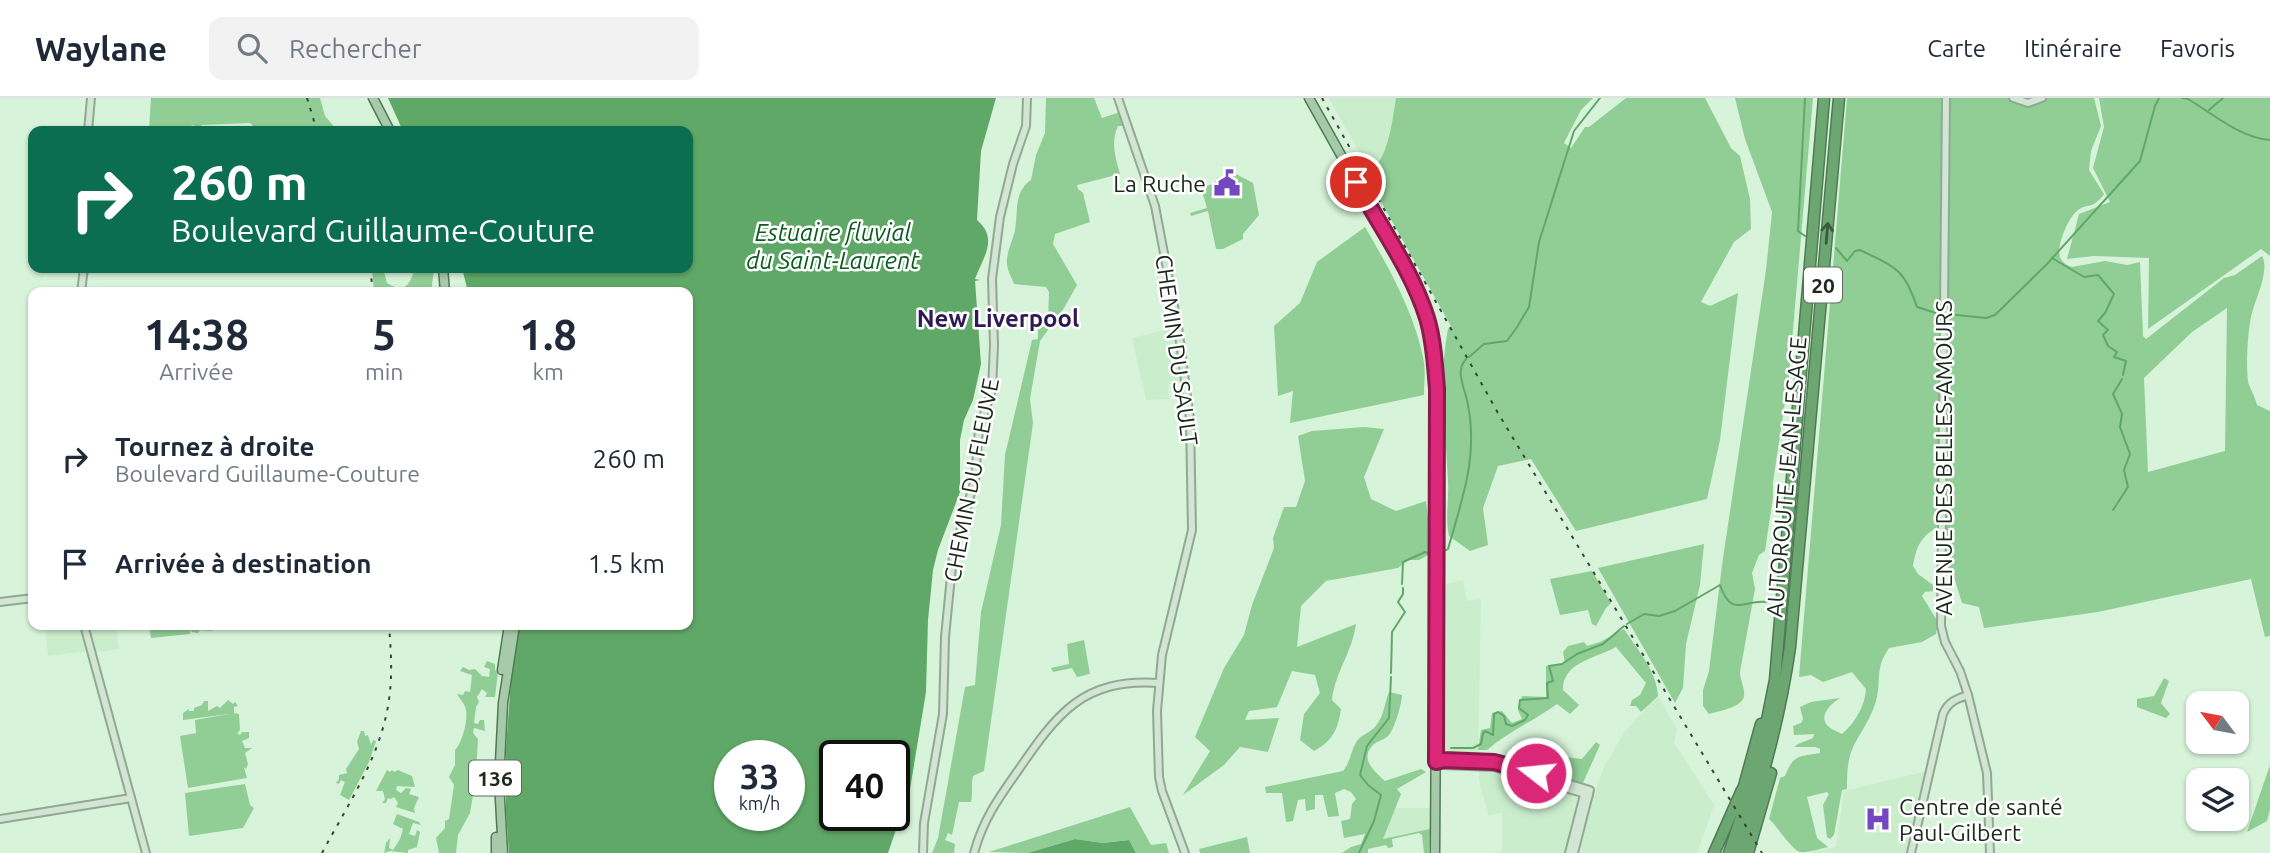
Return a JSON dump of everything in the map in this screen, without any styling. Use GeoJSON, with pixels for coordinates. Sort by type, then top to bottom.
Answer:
{"type":"FeatureCollection","features":[{"type":"Feature","properties":{"kind":"highway","name":"AUTOROUTE JEAN-LESAGE"},"geometry":{"type":"LineString","coordinates":[[1728,853],[1758,765],[1775,680],[1824,98]]}},
{"type":"Feature","properties":{"kind":"highway","name":"AUTOROUTE JEAN-LESAGE"},"geometry":{"type":"LineString","coordinates":[[1739,853],[1763,779],[1786,678],[1839,98]]}},
{"type":"Feature","properties":{"kind":"highway"},"geometry":{"type":"LineString","coordinates":[[1722,853],[1747,776],[1763,713],[1783,578]]}},
{"type":"Feature","properties":{"kind":"highway"},"geometry":{"type":"LineString","coordinates":[[1750,853],[1785,710],[1794,639],[1795,599]]}},
{"type":"Feature","properties":{"kind":"highway"},"geometry":{"type":"LineString","coordinates":[[1714,853],[1747,776]]}},
{"type":"Feature","properties":{"kind":"main road"},"geometry":{"type":"LineString","coordinates":[[370,98],[383,126]]}},
{"type":"Feature","properties":{"kind":"main road"},"geometry":{"type":"LineString","coordinates":[[370,98],[387,126]]}},
{"type":"Feature","properties":{"kind":"main road"},"geometry":{"type":"LineString","coordinates":[[1309,98],[1416,289],[1428,320],[1437,389],[1435,853]]}},
{"type":"Feature","properties":{"kind":"main road","name":"136"},"geometry":{"type":"LineString","coordinates":[[496,853],[498,702],[508,630]]}},
{"type":"Feature","properties":{"kind":"main road","name":"136"},"geometry":{"type":"LineString","coordinates":[[503,853],[499,782],[503,703],[514,630]]}},
{"type":"Feature","properties":{"kind":"street"},"geometry":{"type":"LineString","coordinates":[[88,126],[91,98]]}},
{"type":"Feature","properties":{"kind":"street","name":"CHEMIN DU FLEUVE"},"geometry":{"type":"LineString","coordinates":[[922,853],[943,714],[945,637],[953,556],[975,479],[979,429],[992,390],[993,267],[1000,217],[1026,126],[1027,98]]}},
{"type":"Feature","properties":{"kind":"street","name":"CHEMIN DU SAULT"},"geometry":{"type":"LineString","coordinates":[[1118,98],[1155,206],[1178,327],[1191,418],[1192,530],[1168,628],[1157,711],[1159,777],[1185,853]]}},
{"type":"Feature","properties":{"kind":"street","name":"AVENUE DES BELLES-AMOURS"},"geometry":{"type":"LineString","coordinates":[[1946,98],[1941,626],[1945,642],[1960,671],[1968,695],[1987,773],[1990,853]]}},
{"type":"Feature","properties":{"kind":"street"},"geometry":{"type":"LineString","coordinates":[[2013,98],[2028,103],[2042,98]]}},
{"type":"Feature","properties":{"kind":"street"},"geometry":{"type":"LineString","coordinates":[[0,602],[28,599]]}},
{"type":"Feature","properties":{"kind":"street"},"geometry":{"type":"LineString","coordinates":[[85,630],[145,853]]}},
{"type":"Feature","properties":{"kind":"street"},"geometry":{"type":"LineString","coordinates":[[974,853],[980,831],[991,809],[1053,721],[1075,703],[1099,690],[1134,682],[1159,683]]}},
{"type":"Feature","properties":{"kind":"street"},"geometry":{"type":"LineString","coordinates":[[1911,853],[1943,714],[1946,706],[1953,700],[1968,695]]}},
{"type":"Feature","properties":{"kind":"street"},"geometry":{"type":"LineString","coordinates":[[1436,762],[1443,765],[1494,767],[1587,792]]}},
{"type":"Feature","properties":{"kind":"street"},"geometry":{"type":"LineString","coordinates":[[1569,853],[1587,792]]}},
{"type":"Feature","properties":{"kind":"street"},"geometry":{"type":"LineString","coordinates":[[1574,853],[1587,792]]}},
{"type":"Feature","properties":{"kind":"street"},"geometry":{"type":"LineString","coordinates":[[0,819],[131,798]]}},
{"type":"Feature","properties":{"kind":"shaded area"},"geometry":{"type":"Polygon","coordinates":[[[151,98],[320,98],[325,116],[334,126],[253,126],[250,123],[149,126],[151,98]]]}},
{"type":"Feature","properties":{"kind":"shaded area"},"geometry":{"type":"Polygon","coordinates":[[[1046,98],[1094,98],[1102,118],[1120,112],[1125,126],[1118,126],[1114,144],[1120,174],[1077,185],[1083,193],[1090,222],[1055,234],[1053,244],[1077,285],[1040,341],[1030,399],[1033,423],[984,771],[973,776],[971,802],[959,802],[952,835],[948,833],[945,840],[955,844],[954,853],[932,853],[938,838],[965,687],[975,685],[981,612],[1001,525],[1005,455],[1032,340],[1038,339],[1038,319],[1048,319],[1049,292],[1046,287],[1014,284],[1007,263],[1019,196],[1031,180],[1036,155],[1045,133],[1046,98]]]}},
{"type":"Feature","properties":{"kind":"shaded area"},"geometry":{"type":"Polygon","coordinates":[[[1329,98],[1397,98],[1385,151],[1377,168],[1371,172],[1329,98]]]}},
{"type":"Feature","properties":{"kind":"shaded area"},"geometry":{"type":"Polygon","coordinates":[[[1396,98],[1593,98],[1581,110],[1564,143],[1571,148],[1585,127],[1589,127],[1626,98],[1705,98],[1731,148],[1740,156],[1750,199],[1751,229],[1734,242],[1701,302],[1710,306],[1738,293],[1720,440],[1707,499],[1576,531],[1531,459],[1498,466],[1483,508],[1488,545],[1470,551],[1449,536],[1443,386],[1445,348],[1448,329],[1451,326],[1366,175],[1384,152],[1396,98]]]}},
{"type":"Feature","properties":{"kind":"shaded area"},"geometry":{"type":"Polygon","coordinates":[[[1735,98],[1813,98],[1789,376],[1765,551],[1759,555],[1752,573],[1755,589],[1740,672],[1744,696],[1735,706],[1709,714],[1703,706],[1703,690],[1709,671],[1772,212],[1745,139],[1735,98]]]}},
{"type":"Feature","properties":{"kind":"shaded area"},"geometry":{"type":"Polygon","coordinates":[[[1847,98],[2094,98],[2101,126],[2091,151],[2089,170],[2104,194],[2096,203],[2077,211],[2070,220],[2059,252],[2063,262],[2072,267],[2105,261],[2127,265],[2140,262],[2143,336],[2146,339],[2224,278],[2235,275],[2262,256],[2264,262],[2263,276],[2251,319],[2247,371],[2257,405],[2270,411],[2270,636],[2265,637],[2251,579],[2098,612],[1984,628],[1979,607],[1962,603],[1952,571],[1947,567],[1946,522],[1923,539],[1913,566],[1918,574],[1933,585],[1933,591],[1925,592],[1922,596],[1938,622],[1936,634],[1922,642],[1889,648],[1884,656],[1874,707],[1850,756],[1847,789],[1842,790],[1834,835],[1830,839],[1827,837],[1823,805],[1829,794],[1827,792],[1807,797],[1817,838],[1828,847],[1803,852],[1793,847],[1769,819],[1780,778],[1785,776],[1794,760],[1820,753],[1820,749],[1815,747],[1794,747],[1813,738],[1814,734],[1794,735],[1793,726],[1801,723],[1803,719],[1800,707],[1811,702],[1840,698],[1824,716],[1827,725],[1842,734],[1858,714],[1866,689],[1852,672],[1823,682],[1811,675],[1799,677],[1847,98]],[[2227,308],[2192,332],[2144,378],[2148,472],[2225,451],[2227,308]]]}},
{"type":"Feature","properties":{"kind":"shaded area"},"geometry":{"type":"Polygon","coordinates":[[[2099,98],[2270,98],[2270,256],[2261,249],[2148,329],[2149,258],[2094,256],[2067,259],[2079,214],[2110,202],[2093,168],[2104,127],[2099,98]]]}},
{"type":"Feature","properties":{"kind":"shaded area"},"geometry":{"type":"Polygon","coordinates":[[[1236,174],[1253,183],[1259,215],[1243,234],[1243,239],[1223,249],[1216,249],[1208,211],[1191,216],[1190,213],[1207,208],[1201,188],[1215,183],[1217,178],[1236,174]]]}},
{"type":"Feature","properties":{"kind":"shaded area"},"geometry":{"type":"Polygon","coordinates":[[[1365,227],[1407,306],[1419,340],[1425,371],[1424,395],[1290,423],[1293,391],[1278,396],[1274,326],[1300,303],[1317,262],[1365,227]]]}},
{"type":"Feature","properties":{"kind":"shaded area"},"geometry":{"type":"Polygon","coordinates":[[[372,273],[384,273],[387,283],[396,287],[374,287],[372,273]]]}},
{"type":"Feature","properties":{"kind":"shaded area"},"geometry":{"type":"Polygon","coordinates":[[[413,273],[434,273],[432,287],[404,287],[413,273]]]}},
{"type":"Feature","properties":{"kind":"shaded area"},"geometry":{"type":"Polygon","coordinates":[[[1178,327],[1186,381],[1168,384],[1169,399],[1146,400],[1132,338],[1178,327]]]}},
{"type":"Feature","properties":{"kind":"shaded area"},"geometry":{"type":"Polygon","coordinates":[[[1364,427],[1384,429],[1364,477],[1371,499],[1396,511],[1426,501],[1432,553],[1419,560],[1408,560],[1398,568],[1326,581],[1301,606],[1297,647],[1356,624],[1332,700],[1341,709],[1338,723],[1334,734],[1326,743],[1314,751],[1300,740],[1304,714],[1320,693],[1315,675],[1292,671],[1277,707],[1249,711],[1245,720],[1279,718],[1268,752],[1240,747],[1224,765],[1183,795],[1210,751],[1195,737],[1224,668],[1244,635],[1252,605],[1274,548],[1273,538],[1284,507],[1296,507],[1305,481],[1298,436],[1312,431],[1364,427]]]}},
{"type":"Feature","properties":{"kind":"shaded area"},"geometry":{"type":"Polygon","coordinates":[[[1704,544],[1700,585],[1686,644],[1683,688],[1675,703],[1598,568],[1704,544]]]}},
{"type":"Feature","properties":{"kind":"shaded area"},"geometry":{"type":"Polygon","coordinates":[[[1592,571],[1611,603],[1596,626],[1592,624],[1588,610],[1560,615],[1550,579],[1592,571]]]}},
{"type":"Feature","properties":{"kind":"shaded area"},"geometry":{"type":"Polygon","coordinates":[[[1463,580],[1467,601],[1481,599],[1478,755],[1445,755],[1446,584],[1463,580]]]}},
{"type":"Feature","properties":{"kind":"shaded area"},"geometry":{"type":"Polygon","coordinates":[[[1624,629],[1646,661],[1657,687],[1658,696],[1641,712],[1636,706],[1630,706],[1646,683],[1616,647],[1582,662],[1568,673],[1563,690],[1579,705],[1570,714],[1557,704],[1487,750],[1478,750],[1481,730],[1490,728],[1492,713],[1502,711],[1512,723],[1522,719],[1518,710],[1522,696],[1546,697],[1546,666],[1565,663],[1563,652],[1568,646],[1584,642],[1587,646],[1624,629]]]}},
{"type":"Feature","properties":{"kind":"shaded area"},"geometry":{"type":"Polygon","coordinates":[[[45,630],[117,630],[119,649],[96,652],[88,639],[88,651],[48,656],[45,630]]]}},
{"type":"Feature","properties":{"kind":"shaded area"},"geometry":{"type":"Polygon","coordinates":[[[150,630],[190,630],[190,634],[151,638],[150,630]]]}},
{"type":"Feature","properties":{"kind":"shaded area"},"geometry":{"type":"Polygon","coordinates":[[[1084,640],[1090,674],[1077,677],[1072,668],[1053,672],[1051,668],[1069,664],[1067,644],[1084,640]]]}},
{"type":"Feature","properties":{"kind":"shaded area"},"geometry":{"type":"Polygon","coordinates":[[[487,661],[495,664],[495,670],[498,672],[495,697],[485,697],[487,693],[482,689],[477,697],[479,702],[474,723],[478,724],[480,720],[484,720],[485,731],[474,728],[473,733],[478,739],[476,774],[471,776],[471,783],[475,784],[470,813],[458,835],[456,853],[439,853],[436,838],[445,828],[445,821],[449,819],[454,785],[449,777],[455,765],[455,750],[466,720],[465,708],[457,694],[470,692],[472,675],[460,671],[463,667],[475,669],[482,676],[489,677],[490,669],[484,667],[487,661]]]}},
{"type":"Feature","properties":{"kind":"shaded area"},"geometry":{"type":"Polygon","coordinates":[[[2164,678],[2169,681],[2161,703],[2170,714],[2166,718],[2137,707],[2137,699],[2154,696],[2164,678]]]}},
{"type":"Feature","properties":{"kind":"shaded area"},"geometry":{"type":"Polygon","coordinates":[[[1389,692],[1402,695],[1399,710],[1390,733],[1369,750],[1370,765],[1385,781],[1421,769],[1426,772],[1397,789],[1401,794],[1383,839],[1430,829],[1429,853],[1424,853],[1422,835],[1419,833],[1392,839],[1393,847],[1388,848],[1386,845],[1368,849],[1368,853],[1342,853],[1361,844],[1365,834],[1344,838],[1341,821],[1350,819],[1352,804],[1356,799],[1351,792],[1344,789],[1335,793],[1339,816],[1328,817],[1323,795],[1315,795],[1315,809],[1306,811],[1305,799],[1298,800],[1293,821],[1286,822],[1282,793],[1266,793],[1265,787],[1343,771],[1357,741],[1380,720],[1389,692]]]}},
{"type":"Feature","properties":{"kind":"shaded area"},"geometry":{"type":"Polygon","coordinates":[[[1658,696],[1677,729],[1674,743],[1714,805],[1697,853],[1580,853],[1591,803],[1604,767],[1625,731],[1658,696]]]}},
{"type":"Feature","properties":{"kind":"shaded area"},"geometry":{"type":"Polygon","coordinates":[[[228,700],[238,706],[234,707],[234,713],[239,714],[240,730],[237,733],[240,735],[242,732],[249,732],[249,738],[242,741],[245,748],[252,748],[245,753],[248,764],[246,769],[244,767],[247,778],[188,788],[180,736],[196,733],[195,720],[229,714],[183,720],[183,713],[189,709],[194,711],[194,708],[202,705],[204,701],[208,701],[208,711],[217,706],[220,708],[228,700]]]}},
{"type":"Feature","properties":{"kind":"shaded area"},"geometry":{"type":"Polygon","coordinates":[[[361,731],[364,731],[365,736],[368,735],[371,745],[373,740],[376,741],[369,762],[349,800],[340,795],[345,782],[341,780],[339,784],[336,783],[339,775],[347,773],[346,769],[359,749],[357,742],[361,731]]]}},
{"type":"Feature","properties":{"kind":"shaded area"},"geometry":{"type":"Polygon","coordinates":[[[1596,742],[1600,745],[1582,785],[1538,768],[1542,751],[1548,749],[1558,756],[1582,759],[1596,742]]]}},
{"type":"Feature","properties":{"kind":"shaded area"},"geometry":{"type":"Polygon","coordinates":[[[2270,765],[2270,810],[2267,821],[2249,831],[2270,765]]]}},
{"type":"Feature","properties":{"kind":"shaded area"},"geometry":{"type":"Polygon","coordinates":[[[1479,769],[1488,769],[1579,797],[1581,801],[1568,853],[1493,853],[1502,851],[1502,813],[1488,815],[1479,780],[1479,769]]]}},
{"type":"Feature","properties":{"kind":"shaded area"},"geometry":{"type":"Polygon","coordinates":[[[387,770],[398,770],[412,776],[415,787],[397,786],[396,790],[401,793],[406,788],[411,789],[409,794],[419,797],[414,808],[415,813],[396,807],[398,803],[394,797],[382,803],[385,799],[383,791],[376,791],[387,770]]]}},
{"type":"Feature","properties":{"kind":"shaded area","name":"Centre de santé Paul-Gilbert"},"geometry":{"type":"Polygon","coordinates":[[[1928,771],[1909,853],[1809,853],[1836,847],[1844,791],[1928,771]]]}},
{"type":"Feature","properties":{"kind":"shaded area"},"geometry":{"type":"Polygon","coordinates":[[[245,784],[250,805],[254,808],[243,828],[189,836],[185,793],[245,784]]]}},
{"type":"Feature","properties":{"kind":"shaded area"},"geometry":{"type":"Polygon","coordinates":[[[1130,807],[1151,845],[1166,843],[1169,853],[1136,853],[1129,840],[1103,843],[1075,839],[1028,853],[989,852],[1130,807]]]}},
{"type":"Feature","properties":{"kind":"shaded area"},"geometry":{"type":"Polygon","coordinates":[[[1393,808],[1430,808],[1430,830],[1380,840],[1393,808]]]}},
{"type":"Feature","properties":{"kind":"shaded area"},"geometry":{"type":"Polygon","coordinates":[[[397,814],[421,825],[413,823],[409,834],[415,836],[417,830],[420,832],[417,847],[408,850],[408,853],[384,853],[390,838],[389,848],[393,850],[400,839],[403,829],[393,824],[397,814]]]}},
{"type":"Feature","properties":{"kind":"shaded area"},"geometry":{"type":"Polygon","coordinates":[[[1247,837],[1250,853],[1200,853],[1199,849],[1247,837]]]}},
{"type":"Feature","properties":{"kind":"water","name":"Estuaire fluvial du Saint-Laurent"},"geometry":{"type":"Polygon","coordinates":[[[388,98],[996,98],[981,151],[977,220],[984,227],[988,241],[975,279],[980,280],[975,281],[981,364],[960,440],[960,492],[933,570],[928,620],[926,692],[910,789],[910,740],[819,740],[819,831],[896,831],[888,853],[509,853],[506,748],[511,680],[519,630],[693,630],[693,287],[467,287],[463,273],[693,273],[693,126],[401,126],[388,98]]]}},
{"type":"Feature","properties":{"kind":"water"},"geometry":{"type":"Polygon","coordinates":[[[1075,839],[1103,843],[1129,840],[1136,853],[1028,853],[1075,839]]]}},
{"type":"Feature","properties":{"kind":"waterway"},"geometry":{"type":"LineString","coordinates":[[1469,357],[1484,344],[1507,341],[1529,307],[1539,242],[1574,131],[1600,98]]}},
{"type":"Feature","properties":{"kind":"waterway"},"geometry":{"type":"LineString","coordinates":[[1805,98],[1798,231],[1805,236]]}},
{"type":"Feature","properties":{"kind":"waterway"},"geometry":{"type":"LineString","coordinates":[[1947,314],[1986,318],[1995,315],[2047,264],[2140,161],[2159,98]]}},
{"type":"Feature","properties":{"kind":"waterway"},"geometry":{"type":"LineString","coordinates":[[2182,98],[2248,135],[2270,140]]}},
{"type":"Feature","properties":{"kind":"waterway"},"geometry":{"type":"LineString","coordinates":[[2209,110],[2223,98]]}},
{"type":"Feature","properties":{"kind":"waterway"},"geometry":{"type":"LineString","coordinates":[[1836,248],[1847,261],[1855,251],[1860,250],[1890,265],[1908,284],[1917,307],[1939,314]]}},
{"type":"Feature","properties":{"kind":"waterway"},"geometry":{"type":"LineString","coordinates":[[2052,258],[2084,277],[2098,275],[2114,294],[2098,321],[2108,330],[2103,335],[2108,346],[2117,352],[2114,357],[2126,361],[2123,375]]}},
{"type":"Feature","properties":{"kind":"waterway"},"geometry":{"type":"LineString","coordinates":[[1439,554],[1448,549],[1468,475],[1470,420],[1461,373],[1466,359]]}},
{"type":"Feature","properties":{"kind":"waterway"},"geometry":{"type":"LineString","coordinates":[[2113,510],[2128,487],[2124,470],[2130,454],[2120,427],[2122,414],[2113,394],[2122,379]]}},
{"type":"Feature","properties":{"kind":"waterway"},"geometry":{"type":"LineString","coordinates":[[1402,584],[1403,562],[1425,552],[1431,554]]}},
{"type":"Feature","properties":{"kind":"waterway"},"geometry":{"type":"LineString","coordinates":[[1627,624],[1644,614],[1659,616],[1675,611],[1720,585],[1724,595],[1734,605],[1767,602]]}},
{"type":"Feature","properties":{"kind":"waterway"},"geometry":{"type":"LineString","coordinates":[[1391,673],[1392,632],[1405,612],[1398,602],[1403,588]]}},
{"type":"Feature","properties":{"kind":"waterway"},"geometry":{"type":"LineString","coordinates":[[1451,748],[1473,748],[1481,744],[1485,731],[1493,735],[1494,714],[1498,712],[1504,716],[1506,724],[1512,726],[1525,720],[1528,715],[1519,708],[1520,700],[1548,698],[1547,683],[1553,681],[1549,666],[1562,664],[1577,654],[1603,644],[1624,626]]}},
{"type":"Feature","properties":{"kind":"waterway"},"geometry":{"type":"LineString","coordinates":[[1359,853],[1374,821],[1381,795],[1360,775],[1367,746],[1389,718],[1391,677]]}},
{"type":"Feature","properties":{"kind":"railway"},"geometry":{"type":"LineString","coordinates":[[307,98],[315,126]]}},
{"type":"Feature","properties":{"kind":"railway"},"geometry":{"type":"LineString","coordinates":[[1322,98],[1498,413],[1762,853]]}},
{"type":"Feature","properties":{"kind":"railway"},"geometry":{"type":"LineString","coordinates":[[371,273],[372,287]]}},
{"type":"Feature","properties":{"kind":"railway"},"geometry":{"type":"LineString","coordinates":[[322,853],[361,782],[384,726],[391,685],[389,630]]}},
{"type":"Feature","properties":{"kind":"place","name":"La Ruche"},"geometry":{"type":"Point","coordinates":[1227,183]}},
{"type":"Feature","properties":{"kind":"place","name":"Centre de santé Paul-Gilbert"},"geometry":{"type":"Point","coordinates":[1878,819]}},
{"type":"Feature","properties":{"kind":"district","name":"New Liverpool"},"geometry":{"type":"Point","coordinates":[998,318]}},
{"type":"Feature","properties":{"kind":"route"},"geometry":{"type":"LineString","coordinates":[[1356,182],[1416,289],[1428,320],[1435,358],[1436,762],[1494,762],[1536,773]]}}]}
